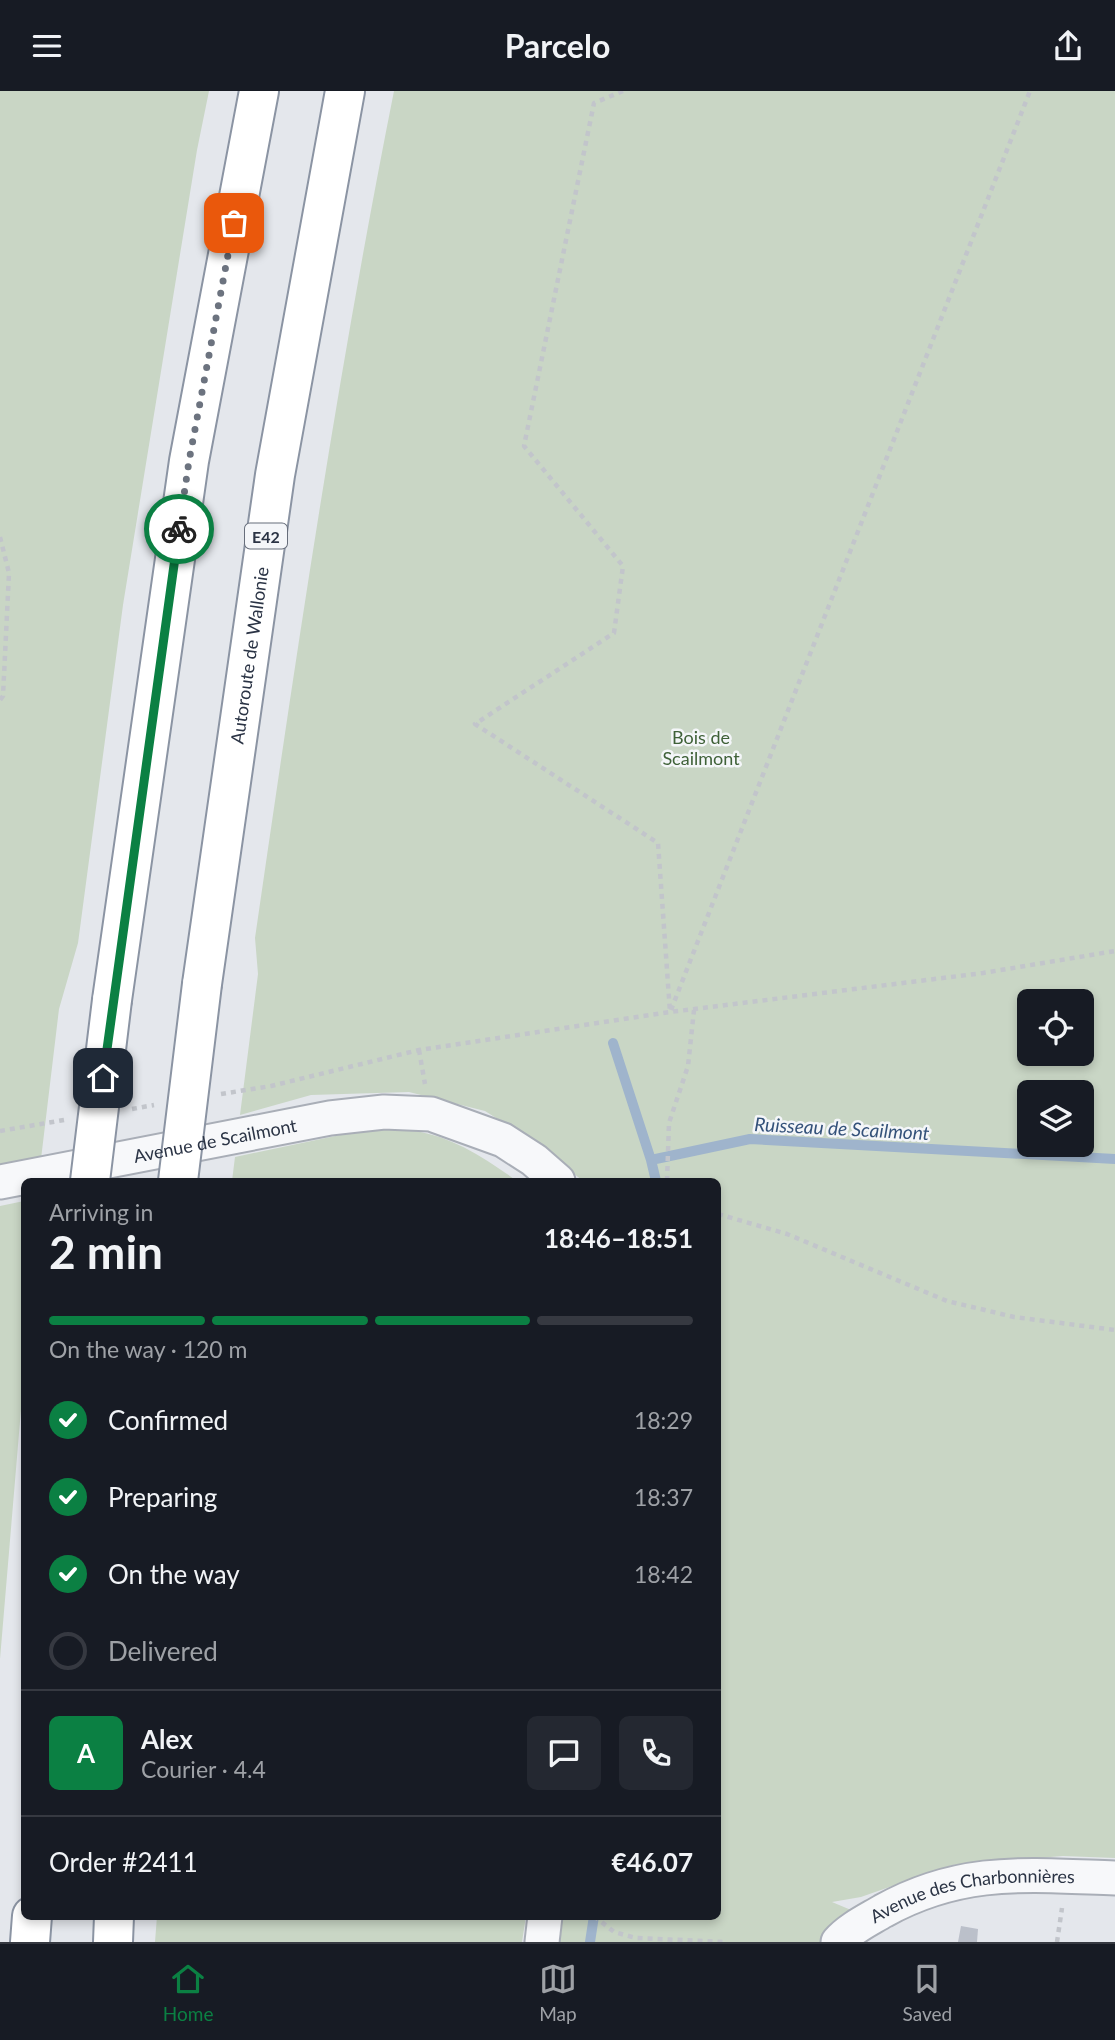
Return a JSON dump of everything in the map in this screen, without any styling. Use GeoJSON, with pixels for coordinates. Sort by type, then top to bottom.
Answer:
{"type":"FeatureCollection","features":[{"type":"Feature","properties":{"kind":"highway"},"geometry":{"type":"LineString","coordinates":[[90,1178],[112,1000],[189,461],[259,91]]}},
{"type":"Feature","properties":{"kind":"highway","name":"Autoroute de Wallonie"},"geometry":{"type":"LineString","coordinates":[[178,1178],[202,984],[275,475],[345,91]]}},
{"type":"Feature","properties":{"kind":"highway"},"geometry":{"type":"LineString","coordinates":[[30,1942],[32,1920]]}},
{"type":"Feature","properties":{"kind":"highway"},"geometry":{"type":"LineString","coordinates":[[113,1942],[114,1920]]}},
{"type":"Feature","properties":{"kind":"street","name":"Avenue de Scailmont"},"geometry":{"type":"LineString","coordinates":[[0,1182],[330,1118],[384,1112],[430,1114],[503,1140],[534,1160],[555,1178]]}},
{"type":"Feature","properties":{"kind":"street","name":"Avenue des Charbonnières"},"geometry":{"type":"LineString","coordinates":[[838,1942],[896,1904],[965,1879],[1005,1874],[1115,1878]]}},
{"type":"Feature","properties":{"kind":"street"},"geometry":{"type":"LineString","coordinates":[[542,1942],[545,1920]]}},
{"type":"Feature","properties":{"kind":"path"},"geometry":{"type":"LineString","coordinates":[[623,91],[594,103],[524,446],[623,566],[614,633],[475,724],[658,843],[670,1012]]}},
{"type":"Feature","properties":{"kind":"path"},"geometry":{"type":"LineString","coordinates":[[670,1012],[1030,91]]}},
{"type":"Feature","properties":{"kind":"path"},"geometry":{"type":"LineString","coordinates":[[0,537],[9,573],[3,696],[0,700]]}},
{"type":"Feature","properties":{"kind":"path"},"geometry":{"type":"LineString","coordinates":[[419,1050],[670,1012],[983,973],[1115,951]]}},
{"type":"Feature","properties":{"kind":"path"},"geometry":{"type":"LineString","coordinates":[[667,1178],[669,1123],[688,1066],[694,1010]]}},
{"type":"Feature","properties":{"kind":"path"},"geometry":{"type":"LineString","coordinates":[[0,1131],[21,1127]]}},
{"type":"Feature","properties":{"kind":"path"},"geometry":{"type":"LineString","coordinates":[[721,1215],[787,1234],[947,1301],[1014,1317],[1115,1330]]}},
{"type":"Feature","properties":{"kind":"path"},"geometry":{"type":"LineString","coordinates":[[598,1920],[614,1932],[636,1938],[725,1942]]}},
{"type":"Feature","properties":{"kind":"green space"},"geometry":{"type":"Polygon","coordinates":[[[0,91],[209,91],[123,605],[78,943],[59,1009],[41,1159],[0,1164],[0,91]]]}},
{"type":"Feature","properties":{"kind":"green space","name":"Bois de Scailmont"},"geometry":{"type":"Polygon","coordinates":[[[394,91],[1115,91],[1115,1858],[1063,1856],[952,1865],[861,1897],[832,1902],[870,1918],[838,1942],[542,1942],[545,1920],[721,1920],[721,1178],[579,1178],[536,1143],[485,1111],[409,1092],[311,1095],[240,1115],[258,974],[255,938],[354,302],[394,91]]]}},
{"type":"Feature","properties":{"kind":"green space"},"geometry":{"type":"Polygon","coordinates":[[[375,1130],[409,1130],[428,1134],[455,1143],[512,1178],[232,1178],[235,1157],[375,1130]]]}},
{"type":"Feature","properties":{"kind":"green space"},"geometry":{"type":"Polygon","coordinates":[[[21,1202],[21,1410],[0,1659],[0,1206],[21,1202]]]}},
{"type":"Feature","properties":{"kind":"green space"},"geometry":{"type":"Polygon","coordinates":[[[157,1920],[525,1920],[522,1942],[155,1942],[157,1920]]]}},
{"type":"Feature","properties":{"kind":"building"},"geometry":{"type":"Polygon","coordinates":[[[961,1926],[978,1929],[977,1942],[958,1942],[961,1926]]]}},
{"type":"Feature","properties":{"kind":"waterway","name":"Ruisseau de Scailmont"},"geometry":{"type":"LineString","coordinates":[[613,1043],[651,1160],[750,1139],[1115,1159]]}},
{"type":"Feature","properties":{"kind":"waterway"},"geometry":{"type":"LineString","coordinates":[[651,1160],[655,1178]]}},
{"type":"Feature","properties":{"kind":"waterway"},"geometry":{"type":"LineString","coordinates":[[590,1942],[593,1920]]}},
{"type":"Feature","properties":{"kind":"way so far"},"geometry":{"type":"LineString","coordinates":[[179,529],[189,461],[234,223]]}},
{"type":"Feature","properties":{"kind":"route"},"geometry":{"type":"LineString","coordinates":[[103,1078],[179,529]]}}]}
